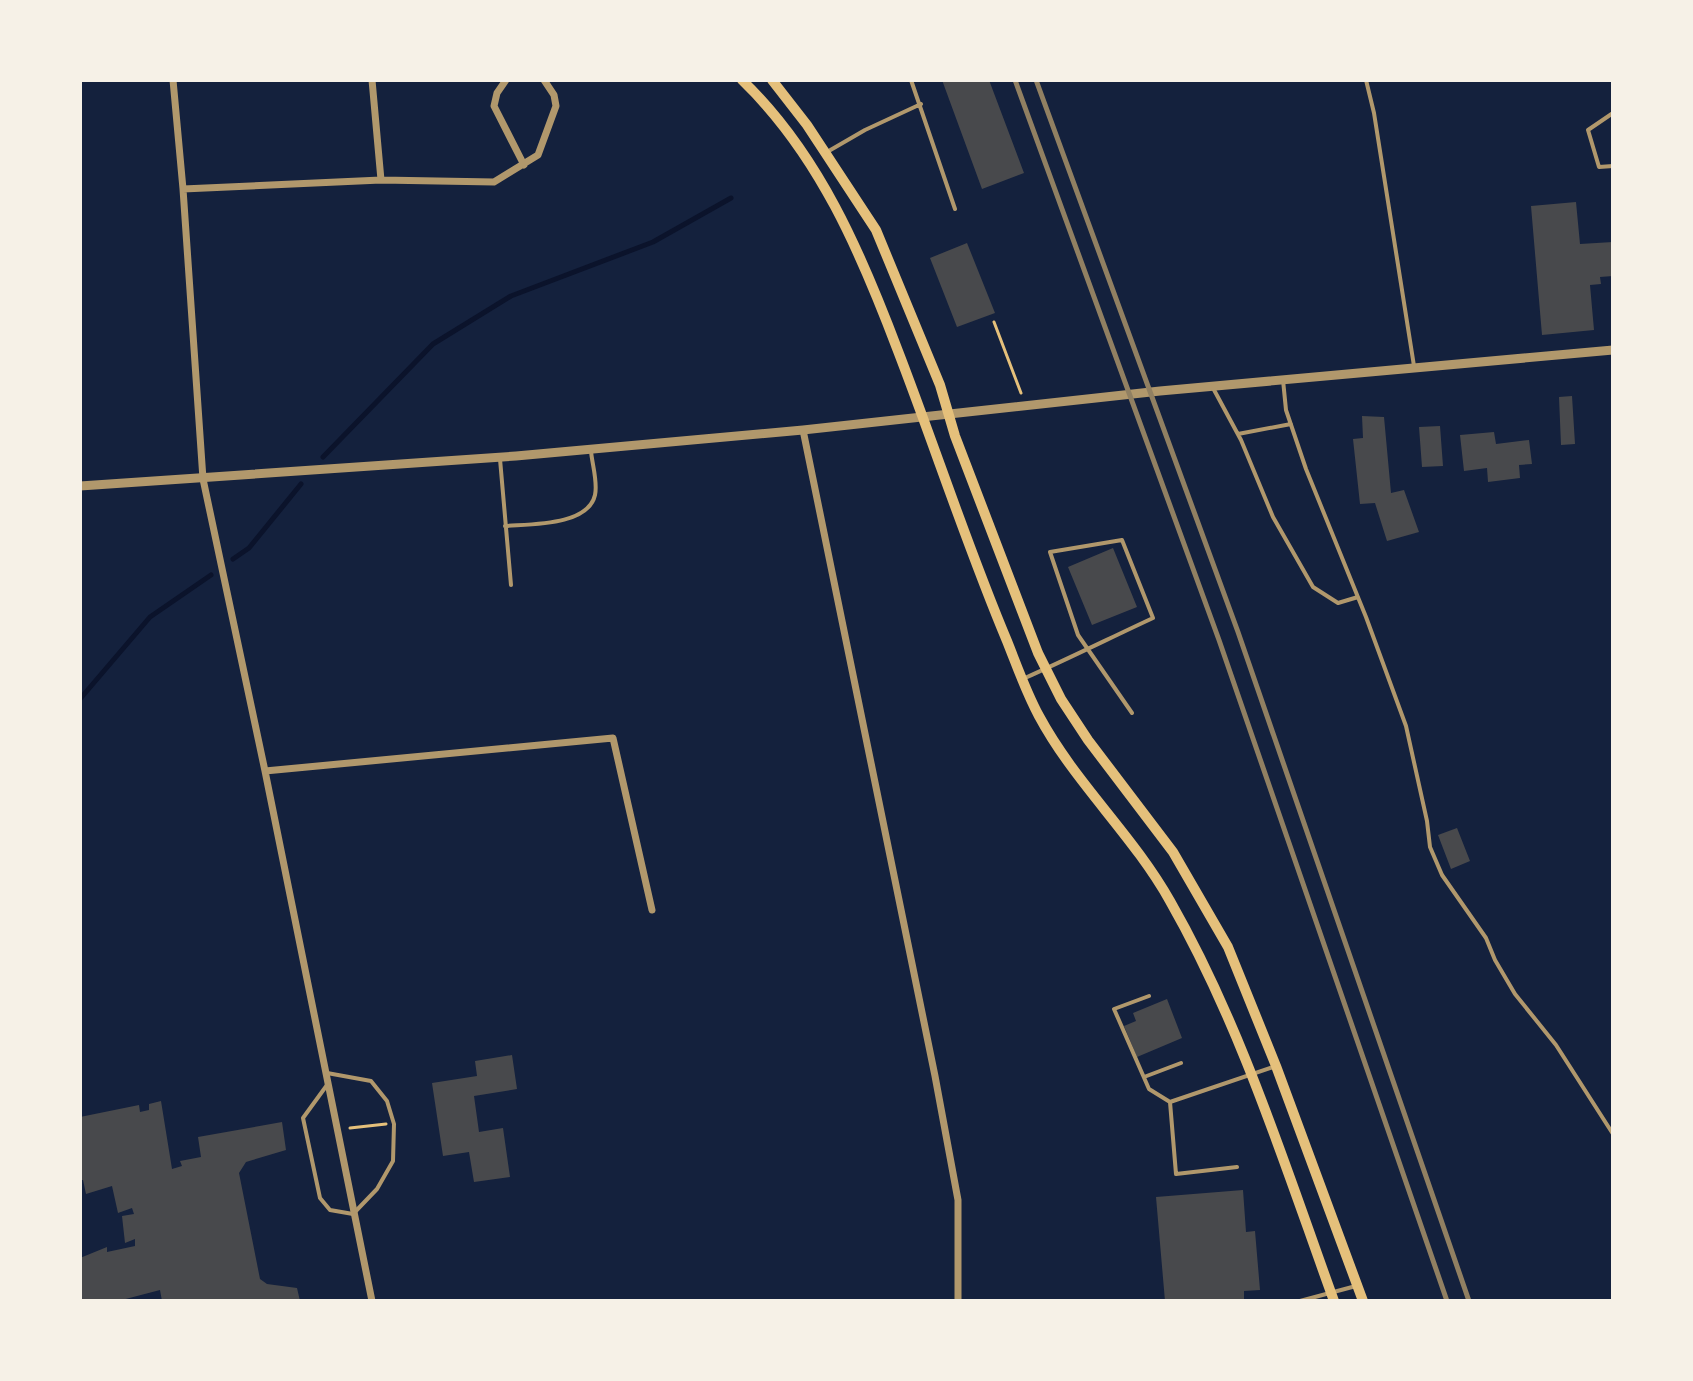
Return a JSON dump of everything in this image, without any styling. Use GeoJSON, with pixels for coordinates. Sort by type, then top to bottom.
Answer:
{"type":"FeatureCollection","features":[{"type":"Feature","properties":{"kind":"main road"},"geometry":{"type":"LineString","coordinates":[[742,80],[782,125],[834,203],[871,280],[987,593],[1039,716],[1082,782],[1133,844],[1168,896],[1201,956],[1250,1075],[1332,1297]]}},
{"type":"Feature","properties":{"kind":"main road"},"geometry":{"type":"LineString","coordinates":[[772,80],[826,153],[876,230],[940,385],[997,546],[1061,699],[1088,740],[1173,852],[1228,947],[1276,1066],[1363,1301]]}},
{"type":"Feature","properties":{"kind":"street"},"geometry":{"type":"LineString","coordinates":[[173,80],[203,479],[372,1301]]}},
{"type":"Feature","properties":{"kind":"street"},"geometry":{"type":"LineString","coordinates":[[372,80],[381,180]]}},
{"type":"Feature","properties":{"kind":"street"},"geometry":{"type":"LineString","coordinates":[[506,80],[494,106],[524,165]]}},
{"type":"Feature","properties":{"kind":"street"},"geometry":{"type":"LineString","coordinates":[[183,189],[381,180],[494,182],[538,155],[556,106],[554,95],[544,80]]}},
{"type":"Feature","properties":{"kind":"street"},"geometry":{"type":"LineString","coordinates":[[80,486],[500,457],[1613,350]]}},
{"type":"Feature","properties":{"kind":"street"},"geometry":{"type":"LineString","coordinates":[[803,430],[958,1200],[958,1301]]}},
{"type":"Feature","properties":{"kind":"street"},"geometry":{"type":"LineString","coordinates":[[265,771],[613,738],[652,910]]}},
{"type":"Feature","properties":{"kind":"lane"},"geometry":{"type":"LineString","coordinates":[[911,80],[955,209]]}},
{"type":"Feature","properties":{"kind":"lane"},"geometry":{"type":"LineString","coordinates":[[1366,80],[1415,368]]}},
{"type":"Feature","properties":{"kind":"lane"},"geometry":{"type":"LineString","coordinates":[[826,153],[865,130],[921,104]]}},
{"type":"Feature","properties":{"kind":"lane"},"geometry":{"type":"LineString","coordinates":[[1613,113],[1588,130],[1599,167],[1613,166]]}},
{"type":"Feature","properties":{"kind":"lane"},"geometry":{"type":"LineString","coordinates":[[1283,380],[1286,410],[1306,469],[1406,726],[1430,847],[1442,875],[1486,938],[1515,994],[1556,1045],[1613,1134]]}},
{"type":"Feature","properties":{"kind":"lane"},"geometry":{"type":"LineString","coordinates":[[1212,387],[1238,435],[1273,517],[1313,587],[1338,603],[1358,597]]}},
{"type":"Feature","properties":{"kind":"lane"},"geometry":{"type":"LineString","coordinates":[[1238,435],[1291,424]]}},
{"type":"Feature","properties":{"kind":"lane"},"geometry":{"type":"LineString","coordinates":[[505,526],[569,519],[588,507],[596,490],[590,449]]}},
{"type":"Feature","properties":{"kind":"lane"},"geometry":{"type":"LineString","coordinates":[[500,457],[511,585]]}},
{"type":"Feature","properties":{"kind":"lane"},"geometry":{"type":"LineString","coordinates":[[1023,679],[1046,669],[1086,650],[1153,618],[1122,540],[1050,552],[1078,635],[1086,650],[1132,713]]}},
{"type":"Feature","properties":{"kind":"lane"},"geometry":{"type":"LineString","coordinates":[[1149,996],[1114,1009],[1149,1089],[1170,1102]]}},
{"type":"Feature","properties":{"kind":"lane"},"geometry":{"type":"LineString","coordinates":[[1144,1077],[1181,1063]]}},
{"type":"Feature","properties":{"kind":"lane"},"geometry":{"type":"LineString","coordinates":[[1170,1102],[1276,1066]]}},
{"type":"Feature","properties":{"kind":"lane"},"geometry":{"type":"LineString","coordinates":[[325,1073],[371,1081],[387,1101],[394,1124],[393,1161],[377,1189],[353,1214],[330,1210],[320,1198],[303,1118],[327,1084]]}},
{"type":"Feature","properties":{"kind":"lane"},"geometry":{"type":"LineString","coordinates":[[1170,1102],[1176,1174],[1237,1167]]}},
{"type":"Feature","properties":{"kind":"lane"},"geometry":{"type":"LineString","coordinates":[[1300,1301],[1332,1297],[1358,1286]]}},
{"type":"Feature","properties":{"kind":"path"},"geometry":{"type":"LineString","coordinates":[[994,322],[1026,407]]}},
{"type":"Feature","properties":{"kind":"path"},"geometry":{"type":"LineString","coordinates":[[336,1129],[394,1124]]}},
{"type":"Feature","properties":{"kind":"building"},"geometry":{"type":"Polygon","coordinates":[[[942,80],[989,80],[1024,173],[982,189],[942,80]]]}},
{"type":"Feature","properties":{"kind":"building"},"geometry":{"type":"Polygon","coordinates":[[[1576,202],[1580,244],[1613,242],[1613,276],[1600,277],[1601,284],[1590,285],[1594,330],[1542,335],[1531,206],[1576,202]]]}},
{"type":"Feature","properties":{"kind":"building"},"geometry":{"type":"Polygon","coordinates":[[[967,243],[995,313],[957,327],[930,258],[967,243]]]}},
{"type":"Feature","properties":{"kind":"building"},"geometry":{"type":"Polygon","coordinates":[[[1572,396],[1575,444],[1561,445],[1559,397],[1572,396]]]}},
{"type":"Feature","properties":{"kind":"building"},"geometry":{"type":"Polygon","coordinates":[[[1362,416],[1384,417],[1391,493],[1404,490],[1419,532],[1387,541],[1375,503],[1360,504],[1353,439],[1363,438],[1362,416]]]}},
{"type":"Feature","properties":{"kind":"building"},"geometry":{"type":"Polygon","coordinates":[[[1440,426],[1443,466],[1422,467],[1419,427],[1440,426]]]}},
{"type":"Feature","properties":{"kind":"building"},"geometry":{"type":"Polygon","coordinates":[[[1494,432],[1496,444],[1529,440],[1532,464],[1519,465],[1520,478],[1488,482],[1487,468],[1464,471],[1460,435],[1494,432]]]}},
{"type":"Feature","properties":{"kind":"building"},"geometry":{"type":"Polygon","coordinates":[[[1113,548],[1137,607],[1092,625],[1068,567],[1113,548]]]}},
{"type":"Feature","properties":{"kind":"building"},"geometry":{"type":"Polygon","coordinates":[[[1457,828],[1470,861],[1451,869],[1438,835],[1457,828]]]}},
{"type":"Feature","properties":{"kind":"building"},"geometry":{"type":"Polygon","coordinates":[[[1167,999],[1182,1038],[1137,1057],[1124,1026],[1136,1021],[1133,1013],[1167,999]]]}},
{"type":"Feature","properties":{"kind":"building"},"geometry":{"type":"Polygon","coordinates":[[[512,1055],[517,1089],[474,1096],[479,1132],[503,1128],[510,1177],[474,1182],[469,1152],[443,1156],[432,1083],[477,1076],[475,1061],[512,1055]]]}},
{"type":"Feature","properties":{"kind":"building"},"geometry":{"type":"Polygon","coordinates":[[[161,1101],[172,1169],[182,1166],[180,1161],[201,1157],[198,1137],[282,1122],[286,1150],[246,1162],[239,1173],[260,1279],[267,1284],[297,1288],[300,1301],[162,1301],[160,1290],[118,1301],[82,1301],[80,1258],[107,1247],[107,1252],[135,1246],[135,1239],[125,1243],[122,1216],[134,1214],[132,1208],[118,1213],[112,1186],[86,1194],[83,1180],[80,1180],[80,1117],[139,1105],[140,1112],[149,1110],[149,1104],[161,1101]]]}},
{"type":"Feature","properties":{"kind":"building"},"geometry":{"type":"Polygon","coordinates":[[[1243,1190],[1246,1232],[1255,1231],[1260,1290],[1244,1291],[1244,1301],[1165,1301],[1156,1197],[1243,1190]]]}},
{"type":"Feature","properties":{"kind":"waterway"},"geometry":{"type":"LineString","coordinates":[[323,457],[433,344],[511,296],[653,242],[731,198]]}},
{"type":"Feature","properties":{"kind":"waterway"},"geometry":{"type":"LineString","coordinates":[[233,559],[249,548],[301,484]]}},
{"type":"Feature","properties":{"kind":"waterway"},"geometry":{"type":"LineString","coordinates":[[80,699],[150,617],[211,575]]}},
{"type":"Feature","properties":{"kind":"railway"},"geometry":{"type":"LineString","coordinates":[[1015,80],[1219,640],[1447,1301]]}},
{"type":"Feature","properties":{"kind":"railway"},"geometry":{"type":"LineString","coordinates":[[1036,80],[1238,632],[1469,1301]]}}]}
